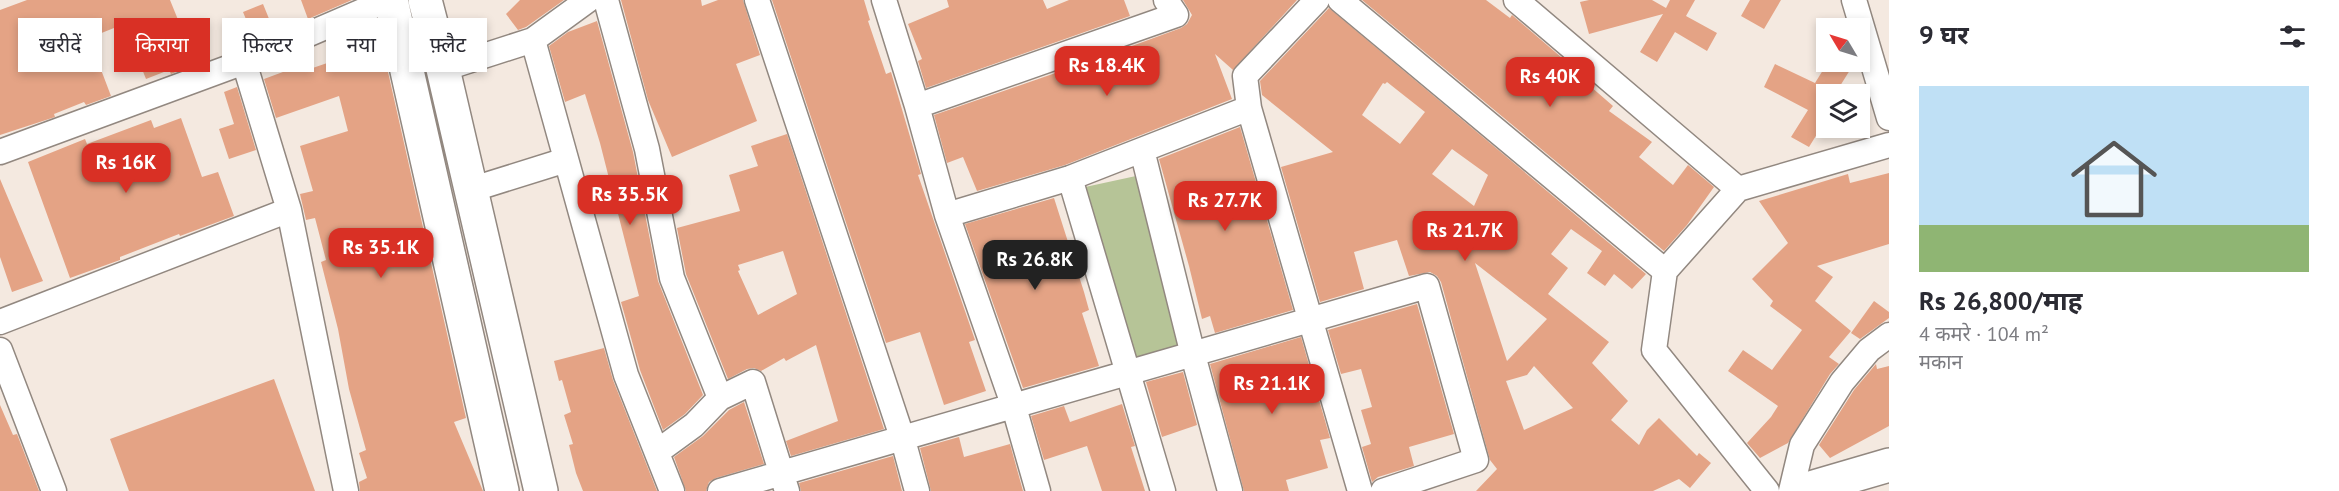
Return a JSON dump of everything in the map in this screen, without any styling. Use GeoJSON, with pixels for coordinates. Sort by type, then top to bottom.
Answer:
{"type":"FeatureCollection","features":[{"type":"Feature","properties":{"kind":"main road"},"geometry":{"type":"LineString","coordinates":[[389,0],[502,491]]}},
{"type":"Feature","properties":{"kind":"main road"},"geometry":{"type":"LineString","coordinates":[[425,0],[430,18]]}},
{"type":"Feature","properties":{"kind":"main road"},"geometry":{"type":"LineString","coordinates":[[444,72],[541,491]]}},
{"type":"Feature","properties":{"kind":"main road"},"geometry":{"type":"LineString","coordinates":[[1800,491],[1889,465]]}},
{"type":"Feature","properties":{"kind":"street"},"geometry":{"type":"LineString","coordinates":[[314,32],[389,0]]}},
{"type":"Feature","properties":{"kind":"street"},"geometry":{"type":"LineString","coordinates":[[487,55],[533,40],[588,0]]}},
{"type":"Feature","properties":{"kind":"street"},"geometry":{"type":"LineString","coordinates":[[606,0],[647,149],[672,278],[720,398]]}},
{"type":"Feature","properties":{"kind":"street"},"geometry":{"type":"LineString","coordinates":[[757,0],[903,440],[917,491]]}},
{"type":"Feature","properties":{"kind":"street"},"geometry":{"type":"LineString","coordinates":[[884,0],[917,106],[947,215],[1014,407],[1038,491]]}},
{"type":"Feature","properties":{"kind":"street"},"geometry":{"type":"LineString","coordinates":[[917,106],[1176,15],[1166,0]]}},
{"type":"Feature","properties":{"kind":"street"},"geometry":{"type":"LineString","coordinates":[[1317,0],[1245,76],[1249,108],[1360,491]]}},
{"type":"Feature","properties":{"kind":"street"},"geometry":{"type":"LineString","coordinates":[[1340,0],[1665,271]]}},
{"type":"Feature","properties":{"kind":"street"},"geometry":{"type":"LineString","coordinates":[[1854,0],[1889,118]]}},
{"type":"Feature","properties":{"kind":"street"},"geometry":{"type":"LineString","coordinates":[[1526,2],[1738,189]]}},
{"type":"Feature","properties":{"kind":"street"},"geometry":{"type":"LineString","coordinates":[[533,40],[626,375],[672,491]]}},
{"type":"Feature","properties":{"kind":"street"},"geometry":{"type":"LineString","coordinates":[[0,152],[222,70]]}},
{"type":"Feature","properties":{"kind":"street"},"geometry":{"type":"LineString","coordinates":[[247,72],[289,210],[346,491]]}},
{"type":"Feature","properties":{"kind":"street"},"geometry":{"type":"LineString","coordinates":[[947,215],[1070,178],[1249,108]]}},
{"type":"Feature","properties":{"kind":"street"},"geometry":{"type":"LineString","coordinates":[[1767,491],[1654,350],[1665,271],[1738,189],[1889,145]]}},
{"type":"Feature","properties":{"kind":"street"},"geometry":{"type":"LineString","coordinates":[[1142,150],[1193,355],[1230,491]]}},
{"type":"Feature","properties":{"kind":"street"},"geometry":{"type":"LineString","coordinates":[[470,190],[566,160]]}},
{"type":"Feature","properties":{"kind":"street"},"geometry":{"type":"LineString","coordinates":[[1070,178],[1163,491]]}},
{"type":"Feature","properties":{"kind":"street"},"geometry":{"type":"LineString","coordinates":[[0,322],[289,210]]}},
{"type":"Feature","properties":{"kind":"street"},"geometry":{"type":"LineString","coordinates":[[720,491],[784,482],[903,440],[1127,372],[1193,355],[1427,286],[1476,460],[1383,491]]}},
{"type":"Feature","properties":{"kind":"street"},"geometry":{"type":"LineString","coordinates":[[1791,491],[1802,445],[1842,382],[1869,350],[1889,335]]}},
{"type":"Feature","properties":{"kind":"street"},"geometry":{"type":"LineString","coordinates":[[0,350],[54,491]]}},
{"type":"Feature","properties":{"kind":"street"},"geometry":{"type":"LineString","coordinates":[[657,452],[694,425],[720,398],[753,382],[784,482]]}},
{"type":"Feature","properties":{"kind":"green space"},"geometry":{"type":"Polygon","coordinates":[[[1136,176],[1179,350],[1126,366],[1076,189],[1136,176]]]}},
{"type":"Feature","properties":{"kind":"building"},"geometry":{"type":"Polygon","coordinates":[[[27,0],[170,0],[177,18],[114,18],[114,28],[102,33],[102,18],[18,18],[18,72],[102,72],[111,96],[86,105],[84,102],[54,114],[55,117],[0,135],[0,10],[27,0]]]}},
{"type":"Feature","properties":{"kind":"building"},"geometry":{"type":"Polygon","coordinates":[[[301,0],[352,0],[310,18],[308,18],[301,0]]]}},
{"type":"Feature","properties":{"kind":"building"},"geometry":{"type":"Polygon","coordinates":[[[520,0],[564,0],[526,27],[518,30],[506,14],[520,0]]]}},
{"type":"Feature","properties":{"kind":"building"},"geometry":{"type":"Polygon","coordinates":[[[621,0],[701,0],[702,6],[718,0],[743,0],[760,55],[736,64],[757,121],[672,157],[648,100],[621,0]]]}},
{"type":"Feature","properties":{"kind":"building"},"geometry":{"type":"Polygon","coordinates":[[[772,0],[864,0],[870,20],[868,21],[886,74],[891,72],[921,174],[918,175],[975,340],[969,342],[986,391],[944,405],[920,332],[886,343],[772,0]]]}},
{"type":"Feature","properties":{"kind":"building"},"geometry":{"type":"Polygon","coordinates":[[[947,0],[1043,0],[1047,9],[1069,0],[1124,0],[1130,16],[926,88],[918,61],[922,59],[908,24],[949,7],[947,0]]]}},
{"type":"Feature","properties":{"kind":"building"},"geometry":{"type":"Polygon","coordinates":[[[1183,0],[1297,0],[1233,70],[1215,54],[1232,99],[1065,165],[977,191],[963,157],[947,163],[934,115],[1067,69],[1072,81],[1125,60],[1121,50],[1187,24],[1192,15],[1183,0]]]}},
{"type":"Feature","properties":{"kind":"building"},"geometry":{"type":"Polygon","coordinates":[[[1362,0],[1486,0],[1510,18],[1512,15],[1613,106],[1609,111],[1652,142],[1639,157],[1673,185],[1688,165],[1714,187],[1687,225],[1664,251],[1362,0]]]}},
{"type":"Feature","properties":{"kind":"building"},"geometry":{"type":"Polygon","coordinates":[[[1652,0],[1666,8],[1670,0],[1695,0],[1686,16],[1717,33],[1707,51],[1675,32],[1657,62],[1640,52],[1663,14],[1589,34],[1580,2],[1652,0]]]}},
{"type":"Feature","properties":{"kind":"building"},"geometry":{"type":"Polygon","coordinates":[[[1750,0],[1781,0],[1764,29],[1741,16],[1750,0]]]}},
{"type":"Feature","properties":{"kind":"building"},"geometry":{"type":"Polygon","coordinates":[[[263,4],[269,18],[245,18],[243,12],[263,4]]]}},
{"type":"Feature","properties":{"kind":"building"},"geometry":{"type":"Polygon","coordinates":[[[1329,8],[1646,274],[1632,289],[1614,274],[1605,286],[1587,273],[1602,251],[1571,229],[1551,254],[1568,268],[1548,294],[1609,342],[1592,363],[1628,401],[1611,420],[1639,445],[1647,430],[1659,418],[1697,456],[1699,453],[1711,463],[1690,488],[1679,479],[1653,491],[1476,491],[1497,469],[1490,460],[1441,282],[1430,272],[1409,276],[1397,240],[1354,252],[1364,289],[1320,302],[1281,167],[1333,152],[1262,95],[1260,81],[1329,8]],[[1387,82],[1383,83],[1362,115],[1400,144],[1425,112],[1387,82]],[[1452,149],[1432,174],[1474,206],[1488,175],[1452,149]],[[1475,263],[1507,361],[1547,319],[1475,263]],[[1534,366],[1527,375],[1506,381],[1524,430],[1573,408],[1534,366]]]}},
{"type":"Feature","properties":{"kind":"building"},"geometry":{"type":"Polygon","coordinates":[[[597,21],[633,152],[658,281],[703,395],[685,414],[663,430],[640,370],[621,302],[639,296],[600,143],[585,94],[565,102],[549,46],[568,32],[597,21]]]}},
{"type":"Feature","properties":{"kind":"building"},"geometry":{"type":"Polygon","coordinates":[[[326,63],[326,72],[388,72],[466,418],[454,422],[483,491],[360,491],[359,482],[367,478],[359,453],[366,450],[349,389],[338,329],[321,262],[326,260],[315,218],[306,220],[300,194],[313,191],[300,146],[348,131],[339,96],[276,118],[264,79],[283,72],[314,72],[314,68],[326,63]]]}},
{"type":"Feature","properties":{"kind":"building"},"geometry":{"type":"Polygon","coordinates":[[[1775,64],[1815,83],[1822,72],[1849,72],[1841,84],[1816,84],[1816,136],[1809,147],[1791,137],[1808,110],[1764,87],[1775,64]]]}},
{"type":"Feature","properties":{"kind":"building"},"geometry":{"type":"Polygon","coordinates":[[[143,72],[164,72],[146,79],[143,72]]]}},
{"type":"Feature","properties":{"kind":"building"},"geometry":{"type":"Polygon","coordinates":[[[237,87],[256,150],[229,159],[219,129],[234,124],[224,92],[237,87]]]}},
{"type":"Feature","properties":{"kind":"building"},"geometry":{"type":"Polygon","coordinates":[[[181,118],[202,177],[218,172],[234,216],[180,236],[179,234],[120,257],[120,260],[70,278],[28,162],[85,139],[87,144],[151,120],[154,128],[181,118]]]}},
{"type":"Feature","properties":{"kind":"building"},"geometry":{"type":"Polygon","coordinates":[[[1240,127],[1293,310],[1215,333],[1210,316],[1202,319],[1159,159],[1240,127]]]}},
{"type":"Feature","properties":{"kind":"building"},"geometry":{"type":"Polygon","coordinates":[[[787,134],[884,429],[791,456],[786,441],[838,421],[816,345],[786,361],[784,358],[761,371],[754,368],[747,369],[728,379],[686,274],[677,228],[740,211],[729,175],[758,166],[751,146],[787,134]],[[783,251],[738,265],[740,270],[738,271],[758,315],[797,294],[783,251]]]}},
{"type":"Feature","properties":{"kind":"building"},"geometry":{"type":"Polygon","coordinates":[[[1889,173],[1889,244],[1817,266],[1833,277],[1815,301],[1851,331],[1829,357],[1839,364],[1830,374],[1788,443],[1760,458],[1747,443],[1778,406],[1728,371],[1743,350],[1772,370],[1802,330],[1770,306],[1773,301],[1752,279],[1788,243],[1759,201],[1848,174],[1850,183],[1889,173]]]}},
{"type":"Feature","properties":{"kind":"building"},"geometry":{"type":"Polygon","coordinates":[[[0,179],[43,281],[12,292],[0,257],[0,179]]]}},
{"type":"Feature","properties":{"kind":"building"},"geometry":{"type":"Polygon","coordinates":[[[1054,198],[1089,310],[1082,313],[1099,366],[1023,388],[965,224],[1054,198]]]}},
{"type":"Feature","properties":{"kind":"building"},"geometry":{"type":"Polygon","coordinates":[[[1874,301],[1889,312],[1889,318],[1860,339],[1851,333],[1874,301]]]}},
{"type":"Feature","properties":{"kind":"building"},"geometry":{"type":"Polygon","coordinates":[[[1417,304],[1454,434],[1409,447],[1414,466],[1378,477],[1372,482],[1362,447],[1371,444],[1361,410],[1372,407],[1361,369],[1341,374],[1328,330],[1417,304]]]}},
{"type":"Feature","properties":{"kind":"building"},"geometry":{"type":"Polygon","coordinates":[[[1301,337],[1330,438],[1320,440],[1328,468],[1286,480],[1289,491],[1244,491],[1210,364],[1301,337]]]}},
{"type":"Feature","properties":{"kind":"building"},"geometry":{"type":"Polygon","coordinates":[[[604,348],[613,380],[657,491],[583,491],[576,473],[569,445],[573,444],[564,415],[571,412],[554,361],[604,348]]]}},
{"type":"Feature","properties":{"kind":"building"},"geometry":{"type":"Polygon","coordinates":[[[1876,364],[1877,369],[1889,366],[1889,426],[1830,458],[1819,445],[1854,390],[1876,364]]]}},
{"type":"Feature","properties":{"kind":"building"},"geometry":{"type":"Polygon","coordinates":[[[1183,372],[1197,425],[1162,437],[1146,382],[1183,372]]]}},
{"type":"Feature","properties":{"kind":"building"},"geometry":{"type":"Polygon","coordinates":[[[274,379],[315,491],[129,491],[110,439],[274,379]]]}},
{"type":"Feature","properties":{"kind":"building"},"geometry":{"type":"Polygon","coordinates":[[[744,402],[764,464],[716,478],[709,482],[706,491],[686,491],[674,457],[703,436],[729,410],[744,402]]]}},
{"type":"Feature","properties":{"kind":"building"},"geometry":{"type":"Polygon","coordinates":[[[1122,404],[1135,446],[1131,447],[1145,491],[1102,491],[1087,446],[1044,460],[1031,416],[1064,406],[1070,422],[1122,404]]]}},
{"type":"Feature","properties":{"kind":"building"},"geometry":{"type":"Polygon","coordinates":[[[0,405],[13,435],[17,434],[39,491],[0,491],[0,405]]]}},
{"type":"Feature","properties":{"kind":"building"},"geometry":{"type":"Polygon","coordinates":[[[959,437],[964,457],[1010,444],[1023,491],[931,491],[920,448],[959,437]]]}},
{"type":"Feature","properties":{"kind":"building"},"geometry":{"type":"Polygon","coordinates":[[[893,456],[902,491],[801,491],[799,483],[893,456]]]}}]}
